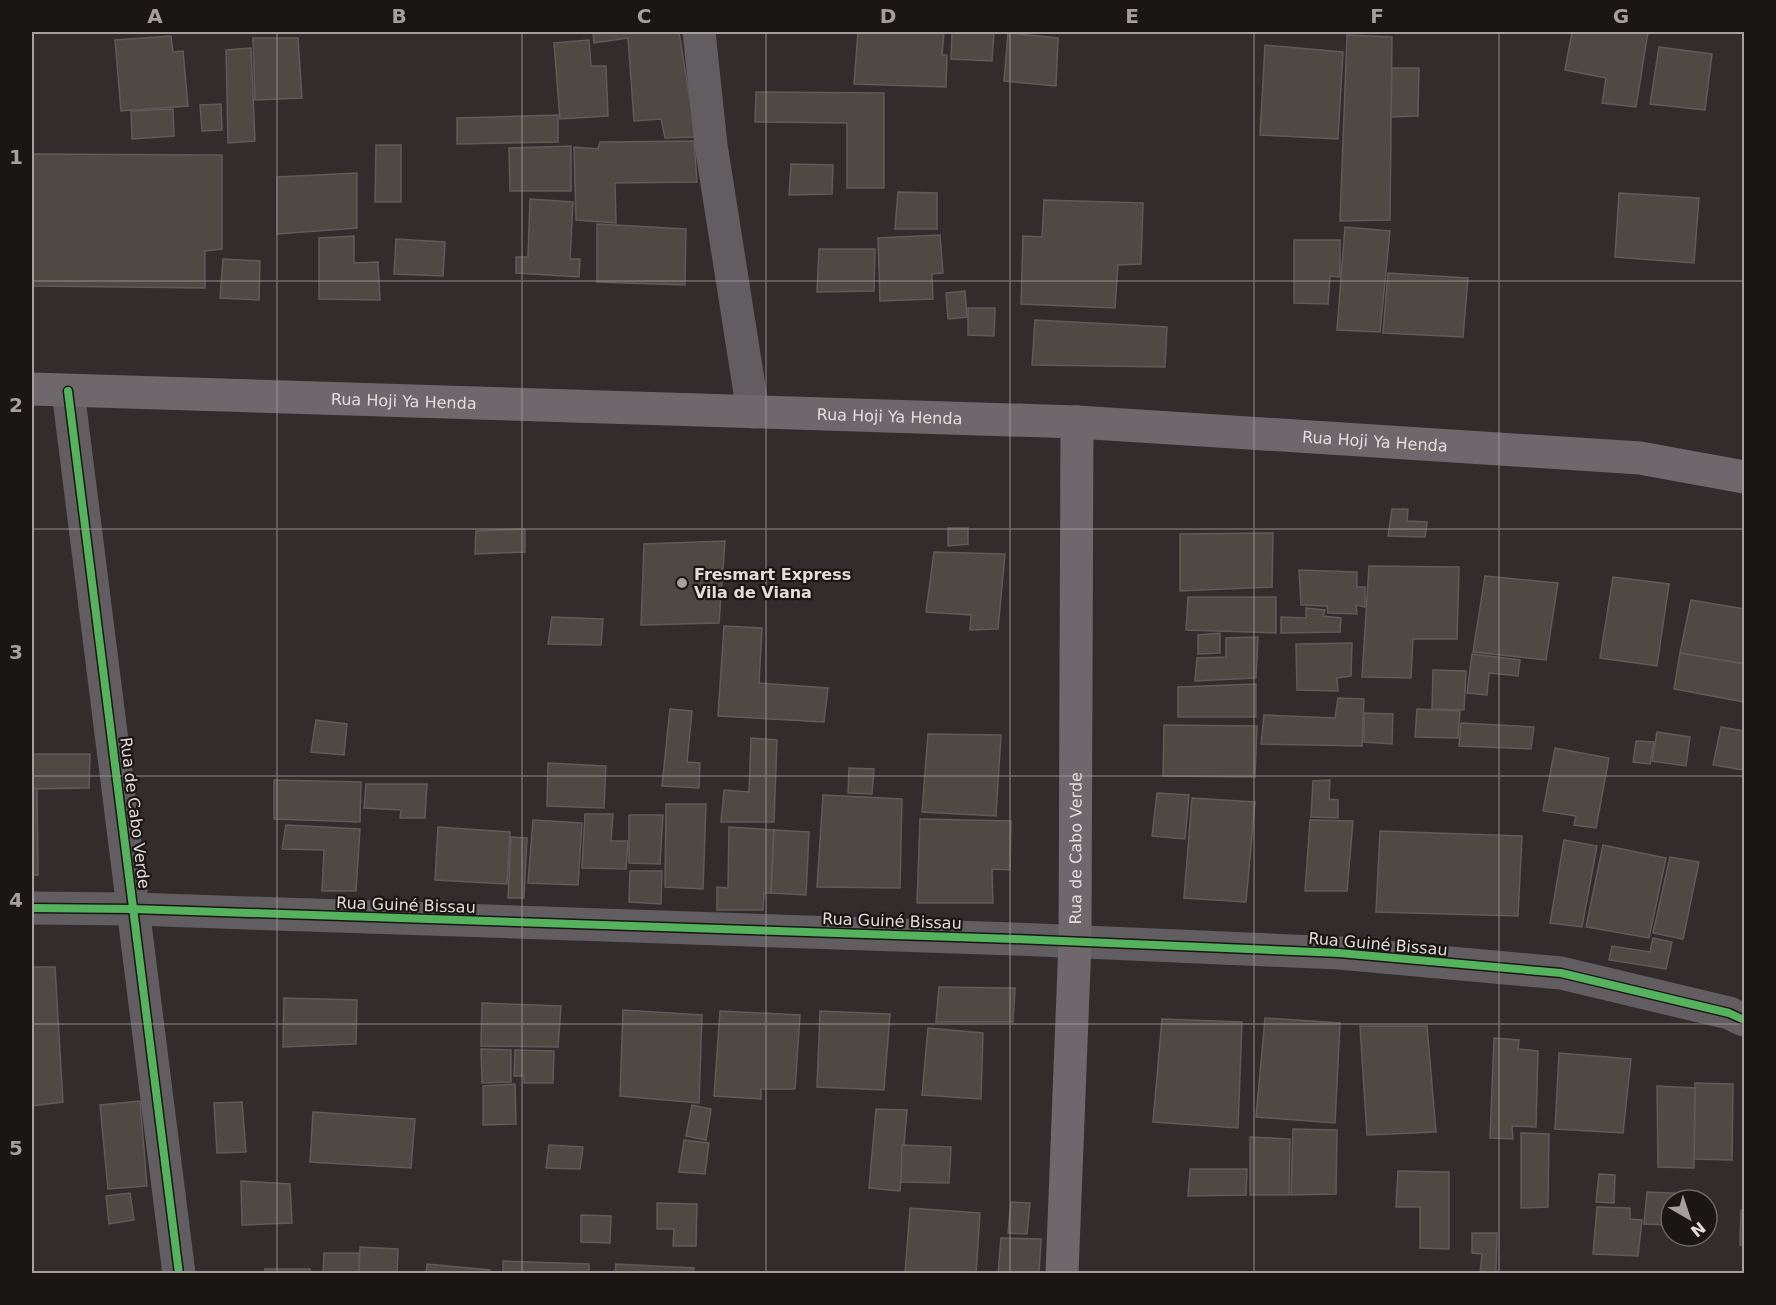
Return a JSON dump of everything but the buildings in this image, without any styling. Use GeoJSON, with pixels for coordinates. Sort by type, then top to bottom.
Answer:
{"type":"FeatureCollection","features":[{"type":"Feature","properties":{"kind":"main road","name":"Rua Hoji Ya Henda"},"geometry":{"type":"LineString","coordinates":[[32,389],[1077,422],[1640,458],[1744,477]]}},
{"type":"Feature","properties":{"kind":"main road","name":"Rua de Cabo Verde"},"geometry":{"type":"LineString","coordinates":[[1062,1274],[1075,941],[1077,422]]}},
{"type":"Feature","properties":{"kind":"street"},"geometry":{"type":"LineString","coordinates":[[699,32],[711,145],[753,412]]}},
{"type":"Feature","properties":{"kind":"street","name":"Rua de Cabo Verde"},"geometry":{"type":"LineString","coordinates":[[68,391],[179,1274]]}},
{"type":"Feature","properties":{"kind":"street","name":"Rua Guiné Bissau"},"geometry":{"type":"LineString","coordinates":[[32,908],[133,909],[1075,941],[1339,953],[1561,973],[1729,1013],[1744,1020]]}},
{"type":"Feature","properties":{"kind":"cycle path"},"geometry":{"type":"LineString","coordinates":[[68,391],[179,1274]]}},
{"type":"Feature","properties":{"kind":"cycle path"},"geometry":{"type":"LineString","coordinates":[[32,908],[133,909],[1014,939],[1339,953],[1561,973],[1729,1013],[1744,1020]]}},
{"type":"Feature","properties":{"kind":"place","name":"Fresmart Express Vila de Viana"},"geometry":{"type":"Point","coordinates":[682,583]}}]}
